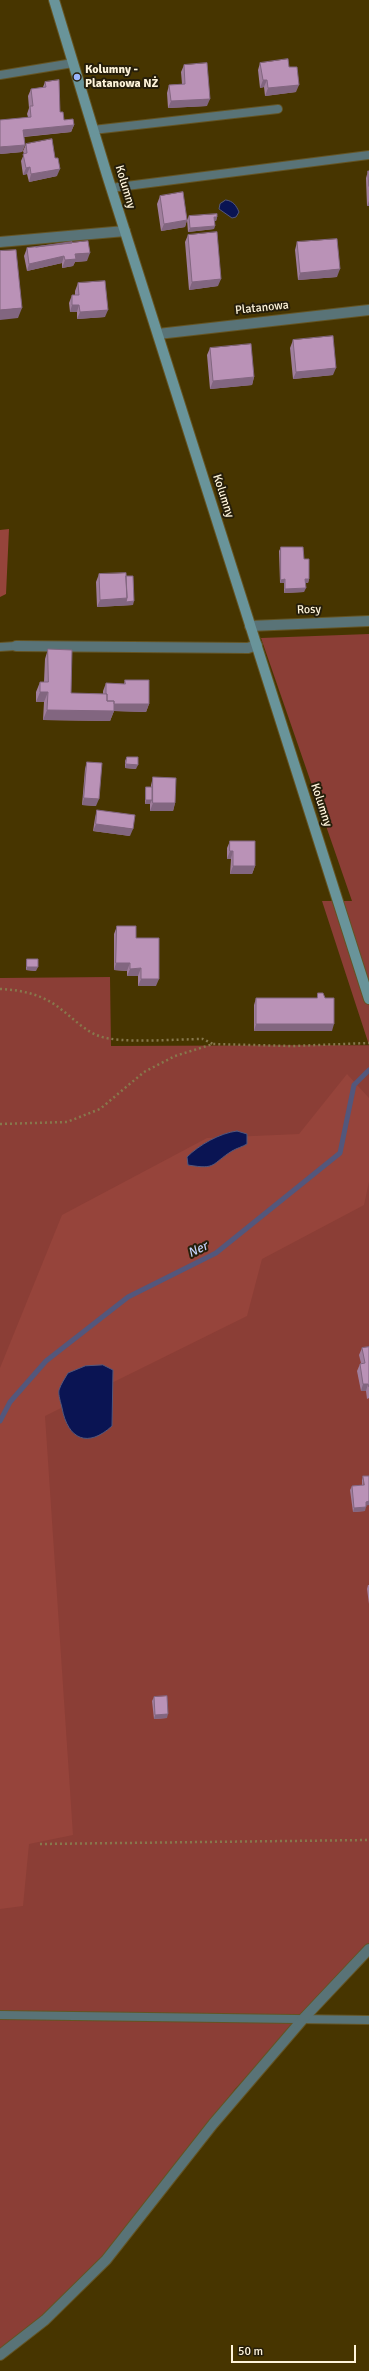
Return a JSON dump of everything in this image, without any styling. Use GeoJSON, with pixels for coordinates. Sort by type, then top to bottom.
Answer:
{"type":"FeatureCollection","features":[{"type":"Feature","properties":{"kind":"street","name":"Kolumny"},"geometry":{"type":"LineString","coordinates":[[54,0],[111,188],[369,999]]}},
{"type":"Feature","properties":{"kind":"street"},"geometry":{"type":"LineString","coordinates":[[0,242],[125,231]]}},
{"type":"Feature","properties":{"kind":"street","name":"Platanowa"},"geometry":{"type":"LineString","coordinates":[[158,334],[369,310]]}},
{"type":"Feature","properties":{"kind":"street","name":"Rosy"},"geometry":{"type":"LineString","coordinates":[[250,626],[369,622]]}},
{"type":"Feature","properties":{"kind":"street"},"geometry":{"type":"LineString","coordinates":[[16,646],[248,648],[257,645]]}},
{"type":"Feature","properties":{"kind":"street"},"geometry":{"type":"LineString","coordinates":[[0,2355],[45,2320],[106,2260],[213,2124],[303,2019],[369,1949]]}},
{"type":"Feature","properties":{"kind":"lane"},"geometry":{"type":"LineString","coordinates":[[0,74],[73,63]]}},
{"type":"Feature","properties":{"kind":"lane"},"geometry":{"type":"LineString","coordinates":[[94,130],[278,110]]}},
{"type":"Feature","properties":{"kind":"lane"},"geometry":{"type":"LineString","coordinates":[[111,188],[369,155]]}},
{"type":"Feature","properties":{"kind":"lane"},"geometry":{"type":"LineString","coordinates":[[0,647],[16,646]]}},
{"type":"Feature","properties":{"kind":"lane"},"geometry":{"type":"LineString","coordinates":[[0,2015],[369,2020]]}},
{"type":"Feature","properties":{"kind":"path"},"geometry":{"type":"LineString","coordinates":[[0,989],[18,990],[44,998],[83,1027],[100,1036],[123,1039],[203,1039],[213,1044]]}},
{"type":"Feature","properties":{"kind":"path"},"geometry":{"type":"LineString","coordinates":[[0,1124],[67,1122],[100,1109],[144,1072],[175,1056],[213,1044],[293,1046],[369,1043]]}},
{"type":"Feature","properties":{"kind":"path"},"geometry":{"type":"LineString","coordinates":[[40,1844],[369,1840]]}},
{"type":"Feature","properties":{"kind":"shaded area"},"geometry":{"type":"Polygon","coordinates":[[[226,200],[232,202],[237,207],[239,212],[236,217],[232,218],[219,209],[220,204],[226,200]]]}},
{"type":"Feature","properties":{"kind":"shaded area"},"geometry":{"type":"Polygon","coordinates":[[[9,529],[6,594],[0,597],[0,530],[9,529]]]}},
{"type":"Feature","properties":{"kind":"shaded area"},"geometry":{"type":"Polygon","coordinates":[[[369,634],[369,1045],[322,901],[352,901],[261,638],[369,634]]]}},
{"type":"Feature","properties":{"kind":"shaded area"},"geometry":{"type":"Polygon","coordinates":[[[110,977],[111,1046],[369,1045],[369,1947],[235,2089],[145,2211],[47,2315],[0,2353],[0,978],[110,977]]]}},
{"type":"Feature","properties":{"kind":"shaded area"},"geometry":{"type":"Polygon","coordinates":[[[347,1074],[369,1098],[369,1182],[364,1205],[262,1259],[247,1316],[45,1416],[73,1835],[29,1844],[23,1906],[0,1909],[0,1368],[62,1215],[207,1138],[299,1134],[347,1074]]]}},
{"type":"Feature","properties":{"kind":"shaded area"},"geometry":{"type":"Polygon","coordinates":[[[237,1131],[247,1134],[247,1144],[232,1151],[213,1165],[204,1167],[188,1165],[187,1157],[197,1148],[224,1134],[237,1131]]]}},
{"type":"Feature","properties":{"kind":"shaded area"},"geometry":{"type":"Polygon","coordinates":[[[103,1365],[113,1370],[112,1426],[95,1437],[80,1437],[74,1434],[65,1419],[59,1397],[59,1390],[68,1373],[85,1366],[103,1365]]]}},
{"type":"Feature","properties":{"kind":"building"},"geometry":{"type":"Polygon","coordinates":[[[288,59],[289,67],[297,67],[299,85],[268,88],[267,80],[263,80],[260,63],[288,59]]]}},
{"type":"Feature","properties":{"kind":"building"},"geometry":{"type":"Polygon","coordinates":[[[207,63],[210,99],[171,101],[169,85],[185,84],[184,65],[207,63]]]}},
{"type":"Feature","properties":{"kind":"building"},"geometry":{"type":"Polygon","coordinates":[[[59,80],[60,112],[63,112],[64,120],[73,119],[74,125],[23,130],[25,145],[0,147],[0,120],[31,117],[30,106],[33,106],[31,89],[46,87],[45,82],[59,80]]]}},
{"type":"Feature","properties":{"kind":"building"},"geometry":{"type":"Polygon","coordinates":[[[52,139],[55,158],[58,158],[60,169],[31,174],[30,167],[26,168],[23,154],[27,153],[26,144],[52,139]]]}},
{"type":"Feature","properties":{"kind":"building"},"geometry":{"type":"Polygon","coordinates":[[[183,192],[187,220],[164,224],[160,196],[183,192]]]}},
{"type":"Feature","properties":{"kind":"building"},"geometry":{"type":"Polygon","coordinates":[[[217,214],[217,217],[214,217],[215,226],[190,228],[189,216],[217,214]]]}},
{"type":"Feature","properties":{"kind":"building"},"geometry":{"type":"Polygon","coordinates":[[[217,232],[221,279],[192,282],[188,235],[217,232]]]}},
{"type":"Feature","properties":{"kind":"building"},"geometry":{"type":"Polygon","coordinates":[[[337,239],[340,269],[300,273],[297,242],[337,239]]]}},
{"type":"Feature","properties":{"kind":"building"},"geometry":{"type":"Polygon","coordinates":[[[88,241],[90,253],[75,254],[76,259],[65,260],[64,256],[29,264],[27,248],[88,241]]]}},
{"type":"Feature","properties":{"kind":"building"},"geometry":{"type":"Polygon","coordinates":[[[72,242],[72,243],[36,247],[72,242]]]}},
{"type":"Feature","properties":{"kind":"building"},"geometry":{"type":"Polygon","coordinates":[[[16,250],[22,308],[0,310],[0,251],[16,250]]]}},
{"type":"Feature","properties":{"kind":"building"},"geometry":{"type":"Polygon","coordinates":[[[105,281],[108,310],[80,312],[79,305],[72,305],[72,295],[79,295],[78,283],[105,281]]]}},
{"type":"Feature","properties":{"kind":"building"},"geometry":{"type":"Polygon","coordinates":[[[333,336],[336,368],[296,372],[293,340],[333,336]]]}},
{"type":"Feature","properties":{"kind":"building"},"geometry":{"type":"Polygon","coordinates":[[[251,344],[254,377],[213,381],[210,348],[251,344]]]}},
{"type":"Feature","properties":{"kind":"building"},"geometry":{"type":"Polygon","coordinates":[[[281,547],[303,547],[304,559],[309,559],[309,579],[305,579],[306,588],[285,589],[285,579],[281,580],[281,547]]]}},
{"type":"Feature","properties":{"kind":"building"},"geometry":{"type":"Polygon","coordinates":[[[126,573],[127,598],[100,600],[99,574],[126,573]]]}},
{"type":"Feature","properties":{"kind":"building"},"geometry":{"type":"Polygon","coordinates":[[[126,576],[133,576],[134,601],[126,602],[126,576]]]}},
{"type":"Feature","properties":{"kind":"building"},"geometry":{"type":"Polygon","coordinates":[[[48,649],[72,650],[71,693],[107,694],[107,701],[114,701],[114,711],[47,710],[48,692],[40,692],[40,682],[48,682],[48,649]]]}},
{"type":"Feature","properties":{"kind":"building"},"geometry":{"type":"Polygon","coordinates":[[[125,680],[149,680],[149,704],[114,704],[114,701],[107,701],[106,683],[125,684],[125,680]]]}},
{"type":"Feature","properties":{"kind":"building"},"geometry":{"type":"Polygon","coordinates":[[[127,757],[138,757],[138,765],[126,764],[127,757]]]}},
{"type":"Feature","properties":{"kind":"building"},"geometry":{"type":"Polygon","coordinates":[[[87,762],[102,763],[99,799],[84,798],[87,762]]]}},
{"type":"Feature","properties":{"kind":"building"},"geometry":{"type":"Polygon","coordinates":[[[153,777],[176,778],[175,803],[153,803],[153,777]]]}},
{"type":"Feature","properties":{"kind":"building"},"geometry":{"type":"Polygon","coordinates":[[[146,787],[152,787],[152,800],[146,800],[146,787]]]}},
{"type":"Feature","properties":{"kind":"building"},"geometry":{"type":"Polygon","coordinates":[[[97,810],[135,815],[133,829],[96,824],[97,810]]]}},
{"type":"Feature","properties":{"kind":"building"},"geometry":{"type":"Polygon","coordinates":[[[230,841],[255,841],[255,866],[233,866],[233,851],[230,851],[230,841]]]}},
{"type":"Feature","properties":{"kind":"building"},"geometry":{"type":"Polygon","coordinates":[[[117,926],[136,926],[136,938],[159,938],[159,979],[141,979],[141,968],[130,969],[130,963],[116,963],[117,926]]]}},
{"type":"Feature","properties":{"kind":"building"},"geometry":{"type":"Polygon","coordinates":[[[27,959],[38,959],[38,967],[27,967],[27,959]]]}},
{"type":"Feature","properties":{"kind":"building"},"geometry":{"type":"Polygon","coordinates":[[[318,993],[323,993],[325,998],[334,998],[334,1024],[256,1024],[256,998],[317,998],[318,993]]]}},
{"type":"Feature","properties":{"kind":"building"},"geometry":{"type":"Polygon","coordinates":[[[369,1347],[369,1387],[368,1384],[363,1384],[360,1364],[365,1363],[362,1348],[369,1347]]]}},
{"type":"Feature","properties":{"kind":"building"},"geometry":{"type":"Polygon","coordinates":[[[363,1476],[369,1476],[369,1501],[366,1502],[366,1507],[354,1508],[352,1486],[364,1485],[363,1476]]]}},
{"type":"Feature","properties":{"kind":"building"},"geometry":{"type":"Polygon","coordinates":[[[167,1696],[168,1714],[155,1715],[154,1697],[167,1696]]]}},
{"type":"Feature","properties":{"kind":"waterway","name":"Ner"},"geometry":{"type":"LineString","coordinates":[[0,1421],[10,1402],[46,1361],[128,1297],[216,1253],[340,1153],[354,1085],[369,1070]]}},
{"type":"Feature","properties":{"kind":"place","name":"Kolumny - Platanowa NŻ"},"geometry":{"type":"Point","coordinates":[77,77]}}]}
